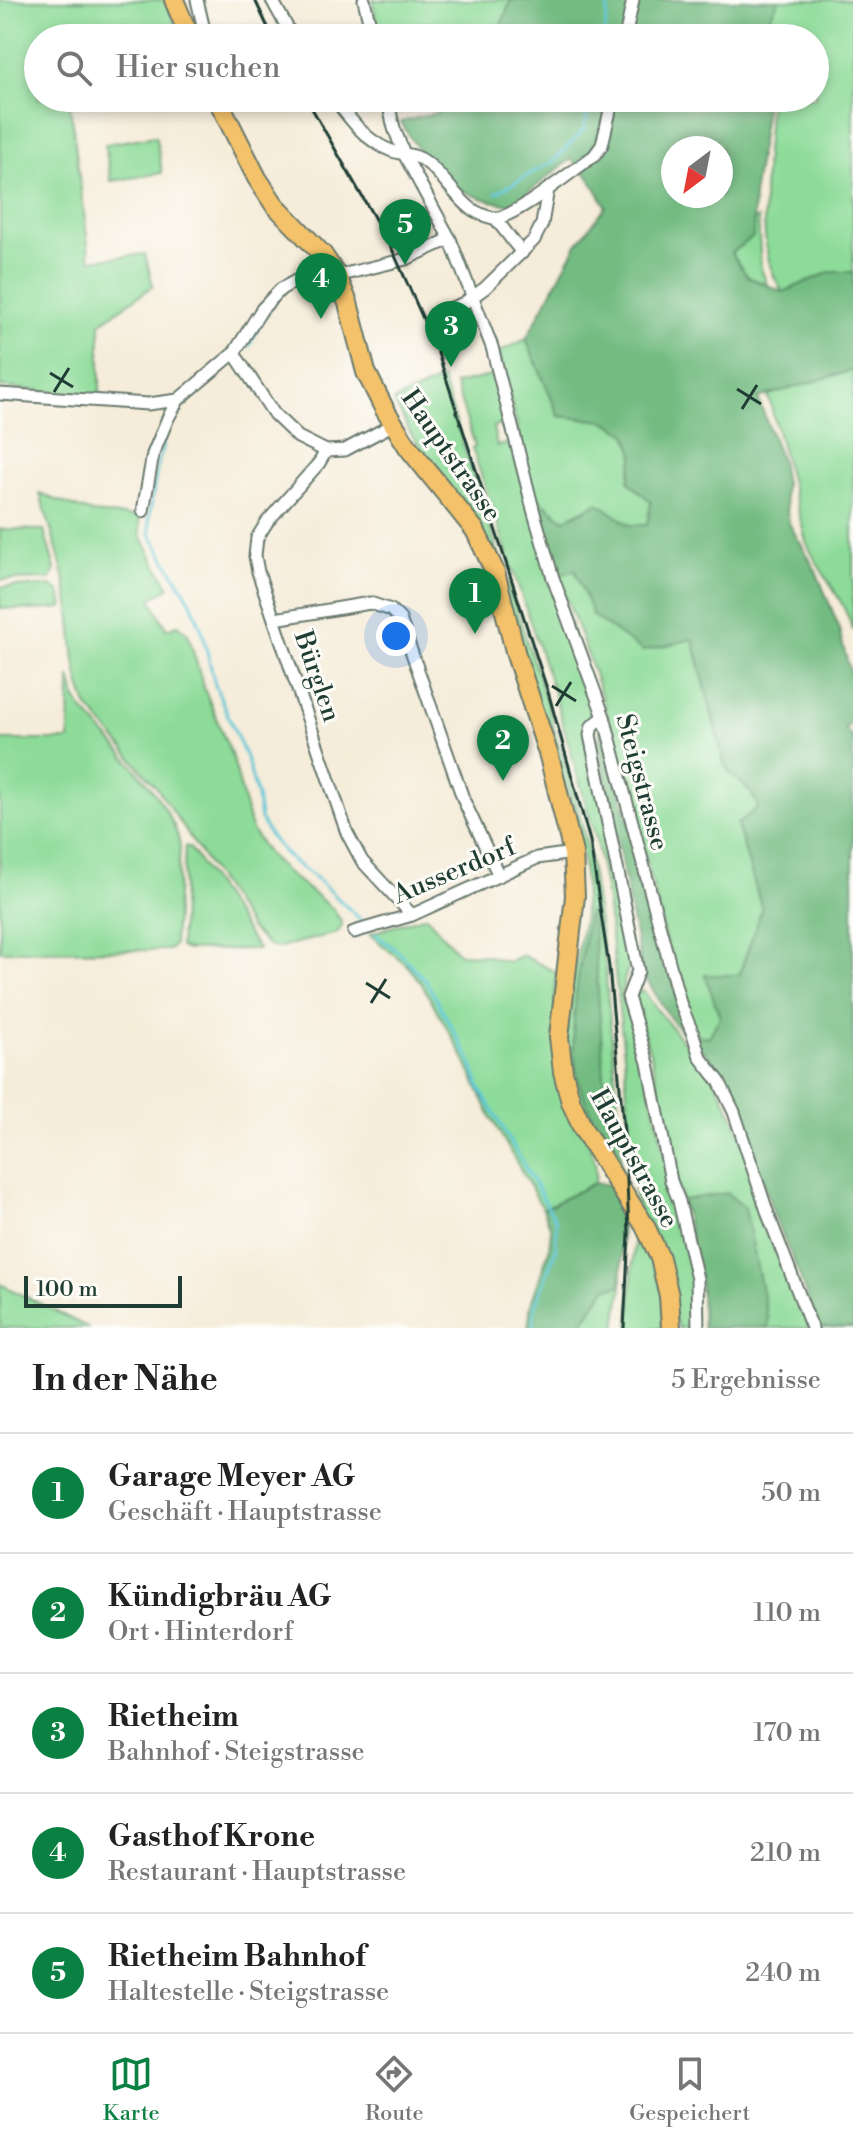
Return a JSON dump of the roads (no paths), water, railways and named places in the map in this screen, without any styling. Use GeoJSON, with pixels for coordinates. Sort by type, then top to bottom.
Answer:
{"type":"FeatureCollection","features":[{"type":"Feature","properties":{"kind":"main road"},"geometry":{"type":"LineString","coordinates":[[174,0],[184,24]]}},
{"type":"Feature","properties":{"kind":"main road","name":"Hauptstrasse"},"geometry":{"type":"LineString","coordinates":[[224,112],[257,178],[274,204],[333,270],[348,303],[366,372],[394,424],[423,466],[475,530],[495,572],[516,655],[549,756],[573,853],[575,896],[559,1037],[563,1072],[583,1129],[645,1226],[660,1258],[669,1296],[671,1328]]}},
{"type":"Feature","properties":{"kind":"street"},"geometry":{"type":"LineString","coordinates":[[197,0],[203,24]]}},
{"type":"Feature","properties":{"kind":"street"},"geometry":{"type":"LineString","coordinates":[[272,0],[285,24]]}},
{"type":"Feature","properties":{"kind":"street"},"geometry":{"type":"LineString","coordinates":[[364,0],[370,24]]}},
{"type":"Feature","properties":{"kind":"street"},"geometry":{"type":"LineString","coordinates":[[628,24],[633,0]]}},
{"type":"Feature","properties":{"kind":"street"},"geometry":{"type":"LineString","coordinates":[[344,112],[354,125],[377,143],[427,162],[473,210],[495,218],[514,211],[594,156],[602,145],[610,112]]}},
{"type":"Feature","properties":{"kind":"street","name":"Steigstrasse"},"geometry":{"type":"LineString","coordinates":[[390,112],[404,154],[450,239],[492,347],[553,578],[604,717],[680,1003],[700,1057],[719,1081],[734,1112],[769,1217],[812,1328]]}},
{"type":"Feature","properties":{"kind":"street"},"geometry":{"type":"LineString","coordinates":[[434,315],[464,303],[522,253],[539,232],[548,189]]}},
{"type":"Feature","properties":{"kind":"street"},"geometry":{"type":"LineString","coordinates":[[495,218],[522,253]]}},
{"type":"Feature","properties":{"kind":"street"},"geometry":{"type":"LineString","coordinates":[[143,511],[153,454],[178,400],[234,353],[262,309],[281,289],[333,270],[406,259],[450,239]]}},
{"type":"Feature","properties":{"kind":"street"},"geometry":{"type":"LineString","coordinates":[[234,353],[274,414],[298,437],[326,451],[345,450],[394,424]]}},
{"type":"Feature","properties":{"kind":"street"},"geometry":{"type":"LineString","coordinates":[[0,394],[148,404],[178,400]]}},
{"type":"Feature","properties":{"kind":"street","name":"Bürglen"},"geometry":{"type":"LineString","coordinates":[[326,451],[267,522],[257,538],[255,556],[347,833],[362,861],[412,915]]}},
{"type":"Feature","properties":{"kind":"street"},"geometry":{"type":"LineString","coordinates":[[275,619],[370,603],[391,610],[400,619],[464,801],[499,876]]}},
{"type":"Feature","properties":{"kind":"street"},"geometry":{"type":"LineString","coordinates":[[604,717],[592,726],[590,735],[638,971],[628,997],[648,1063],[671,1181],[679,1201],[697,1279],[698,1328]]}},
{"type":"Feature","properties":{"kind":"street","name":"Ausserdorf"},"geometry":{"type":"LineString","coordinates":[[354,932],[412,915],[537,858],[573,853]]}},
{"type":"Feature","properties":{"kind":"waterway"},"geometry":{"type":"LineString","coordinates":[[606,24],[609,0]]}},
{"type":"Feature","properties":{"kind":"waterway"},"geometry":{"type":"LineString","coordinates":[[496,193],[554,161],[584,129],[588,112]]}},
{"type":"Feature","properties":{"kind":"waterway"},"geometry":{"type":"LineString","coordinates":[[249,346],[270,309]]}},
{"type":"Feature","properties":{"kind":"waterway"},"geometry":{"type":"LineString","coordinates":[[174,418],[197,391]]}},
{"type":"Feature","properties":{"kind":"waterway"},"geometry":{"type":"LineString","coordinates":[[163,444],[149,518],[150,534],[191,602],[202,630],[215,685],[247,760],[260,819],[272,839],[291,860],[317,879],[364,923]]}},
{"type":"Feature","properties":{"kind":"waterway"},"geometry":{"type":"LineString","coordinates":[[375,934],[400,953],[426,981],[470,1060],[479,1087],[556,1221],[556,1249],[534,1309],[533,1328]]}},
{"type":"Feature","properties":{"kind":"railway"},"geometry":{"type":"LineString","coordinates":[[255,0],[266,24]]}},
{"type":"Feature","properties":{"kind":"railway"},"geometry":{"type":"LineString","coordinates":[[314,112],[392,249],[437,350],[548,692],[590,841],[609,967],[626,1154],[629,1234],[624,1328]]}},
{"type":"Feature","properties":{"kind":"place","name":"Rietheim Bahnhof"},"geometry":{"type":"Point","coordinates":[405,265]}},
{"type":"Feature","properties":{"kind":"place","name":"Gasthof Krone"},"geometry":{"type":"Point","coordinates":[321,319]}},
{"type":"Feature","properties":{"kind":"place","name":"Rietheim"},"geometry":{"type":"Point","coordinates":[451,367]}},
{"type":"Feature","properties":{"kind":"place","name":"Garage Meyer AG"},"geometry":{"type":"Point","coordinates":[475,634]}},
{"type":"Feature","properties":{"kind":"place","name":"Kündigbräu AG"},"geometry":{"type":"Point","coordinates":[503,781]}}]}
